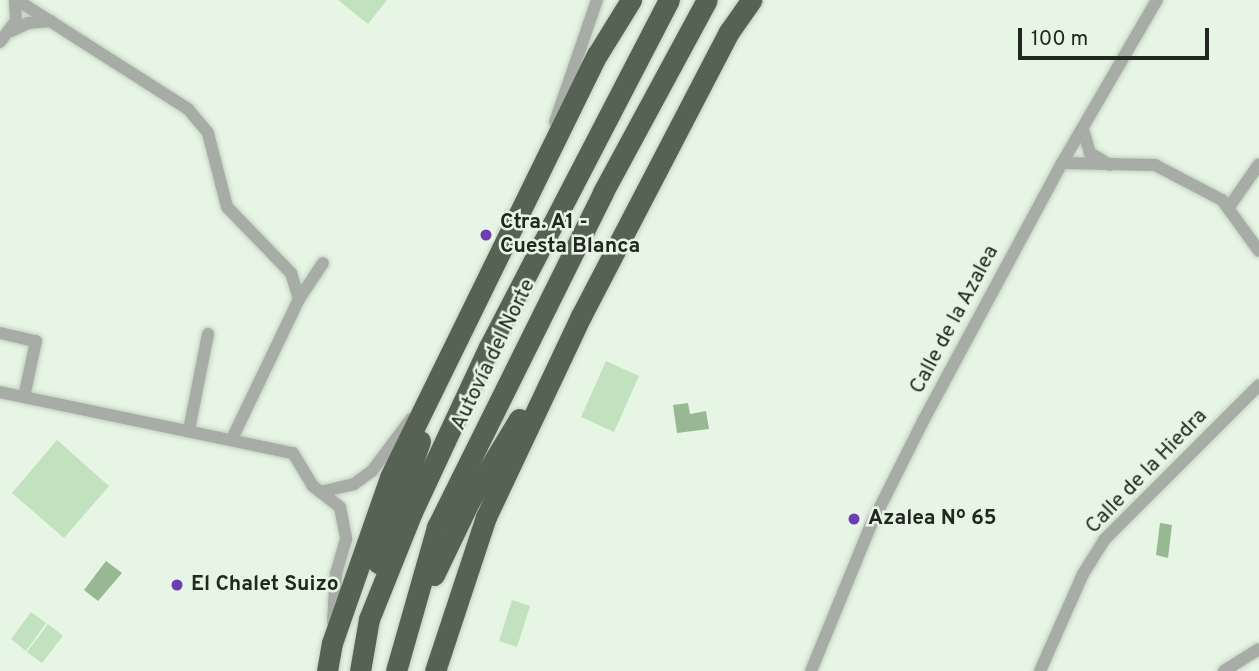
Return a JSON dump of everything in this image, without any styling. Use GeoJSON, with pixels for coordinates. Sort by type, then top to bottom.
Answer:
{"type":"FeatureCollection","features":[{"type":"Feature","properties":{"kind":"highway"},"geometry":{"type":"LineString","coordinates":[[327,671],[332,643],[390,477],[597,55],[631,0]]}},
{"type":"Feature","properties":{"kind":"highway","name":"Autovía del Norte"},"geometry":{"type":"LineString","coordinates":[[360,671],[369,619],[412,512],[489,347],[669,0]]}},
{"type":"Feature","properties":{"kind":"highway","name":"Autovía del Norte"},"geometry":{"type":"LineString","coordinates":[[396,671],[437,527],[590,216],[707,0]]}},
{"type":"Feature","properties":{"kind":"highway"},"geometry":{"type":"LineString","coordinates":[[435,671],[486,517],[581,316],[729,32],[751,0]]}},
{"type":"Feature","properties":{"kind":"highway"},"geometry":{"type":"LineString","coordinates":[[369,619],[369,590],[428,419],[566,130],[573,105]]}},
{"type":"Feature","properties":{"kind":"highway"},"geometry":{"type":"LineString","coordinates":[[405,633],[469,502],[581,316]]}},
{"type":"Feature","properties":{"kind":"street"},"geometry":{"type":"LineString","coordinates":[[11,31],[16,0],[54,21],[188,110],[208,133],[227,207],[284,265],[299,299]]}},
{"type":"Feature","properties":{"kind":"street"},"geometry":{"type":"LineString","coordinates":[[585,0],[587,21]]}},
{"type":"Feature","properties":{"kind":"street"},"geometry":{"type":"LineString","coordinates":[[544,164],[587,21],[597,0]]}},
{"type":"Feature","properties":{"kind":"street"},"geometry":{"type":"LineString","coordinates":[[597,55],[622,0]]}},
{"type":"Feature","properties":{"kind":"street","name":"Calle de la Azalea"},"geometry":{"type":"LineString","coordinates":[[811,671],[870,527],[1062,163],[1157,0]]}},
{"type":"Feature","properties":{"kind":"street"},"geometry":{"type":"LineString","coordinates":[[0,42],[11,31],[27,23],[54,21]]}},
{"type":"Feature","properties":{"kind":"street"},"geometry":{"type":"LineString","coordinates":[[1083,130],[1090,153],[1110,165]]}},
{"type":"Feature","properties":{"kind":"street"},"geometry":{"type":"LineString","coordinates":[[1062,163],[1155,165],[1206,190],[1229,207],[1259,250]]}},
{"type":"Feature","properties":{"kind":"street"},"geometry":{"type":"LineString","coordinates":[[1229,207],[1259,164]]}},
{"type":"Feature","properties":{"kind":"street"},"geometry":{"type":"LineString","coordinates":[[232,439],[299,299],[323,263]]}},
{"type":"Feature","properties":{"kind":"street"},"geometry":{"type":"LineString","coordinates":[[0,333],[36,341],[24,397]]}},
{"type":"Feature","properties":{"kind":"street"},"geometry":{"type":"LineString","coordinates":[[189,430],[208,334]]}},
{"type":"Feature","properties":{"kind":"street","name":"Calle de la Hiedra"},"geometry":{"type":"LineString","coordinates":[[1040,671],[1083,573],[1104,540],[1259,385]]}},
{"type":"Feature","properties":{"kind":"street"},"geometry":{"type":"LineString","coordinates":[[0,392],[293,453],[320,492],[340,507],[346,539],[336,573],[332,643]]}},
{"type":"Feature","properties":{"kind":"street"},"geometry":{"type":"LineString","coordinates":[[320,492],[355,484],[372,471],[423,405]]}},
{"type":"Feature","properties":{"kind":"street"},"geometry":{"type":"LineString","coordinates":[[1224,671],[1259,649]]}},
{"type":"Feature","properties":{"kind":"shaded area"},"geometry":{"type":"Polygon","coordinates":[[[338,0],[387,0],[368,24],[338,0]]]}},
{"type":"Feature","properties":{"kind":"shaded area"},"geometry":{"type":"Polygon","coordinates":[[[606,361],[639,376],[614,432],[581,417],[606,361]]]}},
{"type":"Feature","properties":{"kind":"shaded area"},"geometry":{"type":"Polygon","coordinates":[[[688,403],[690,414],[706,411],[709,429],[677,433],[673,405],[688,403]]]}},
{"type":"Feature","properties":{"kind":"shaded area"},"geometry":{"type":"Polygon","coordinates":[[[57,440],[109,486],[64,538],[12,493],[57,440]]]}},
{"type":"Feature","properties":{"kind":"shaded area"},"geometry":{"type":"Polygon","coordinates":[[[1160,523],[1172,525],[1168,558],[1156,555],[1160,523]]]}},
{"type":"Feature","properties":{"kind":"shaded area"},"geometry":{"type":"Polygon","coordinates":[[[106,561],[122,573],[98,601],[84,590],[106,561]]]}},
{"type":"Feature","properties":{"kind":"shaded area"},"geometry":{"type":"Polygon","coordinates":[[[512,600],[530,606],[517,647],[499,641],[512,600]]]}},
{"type":"Feature","properties":{"kind":"shaded area"},"geometry":{"type":"Polygon","coordinates":[[[31,612],[46,623],[26,651],[11,639],[31,612]]]}},
{"type":"Feature","properties":{"kind":"shaded area"},"geometry":{"type":"Polygon","coordinates":[[[48,624],[63,636],[42,663],[27,652],[48,624]]]}},
{"type":"Feature","properties":{"kind":"place","name":"Ctra. A1 - Cuesta Blanca"},"geometry":{"type":"Point","coordinates":[486,235]}},
{"type":"Feature","properties":{"kind":"place","name":"Azalea Nº 65"},"geometry":{"type":"Point","coordinates":[854,519]}},
{"type":"Feature","properties":{"kind":"place","name":"El Chalet Suizo"},"geometry":{"type":"Point","coordinates":[177,585]}}]}
